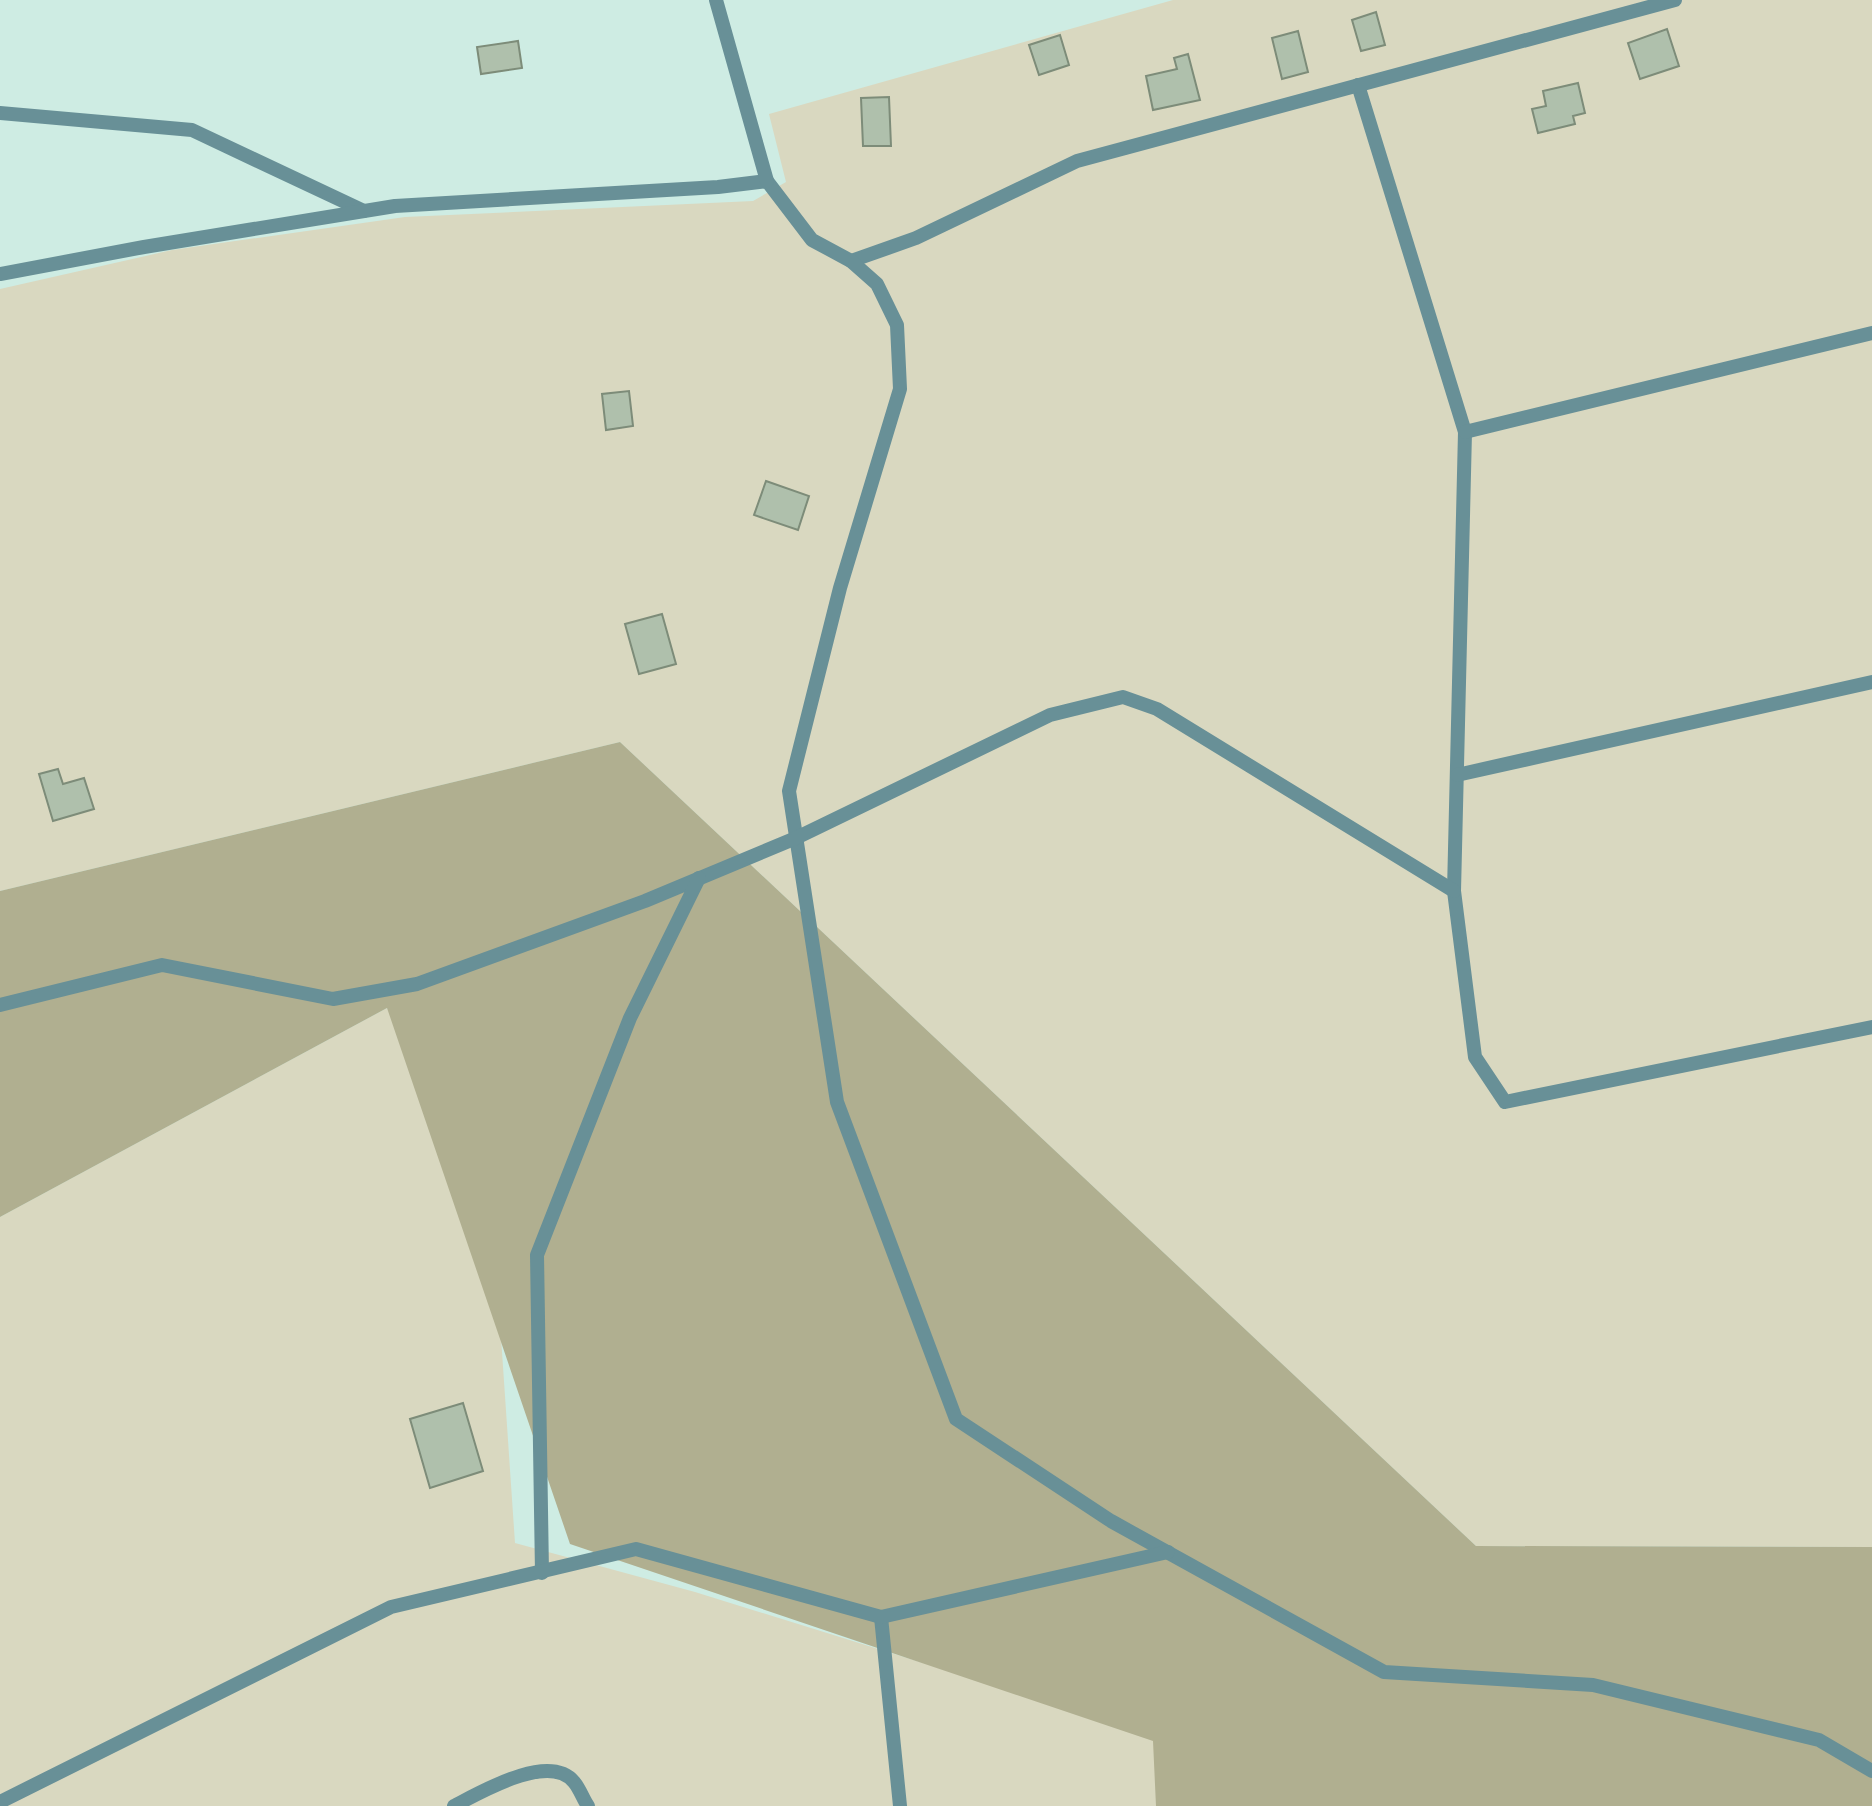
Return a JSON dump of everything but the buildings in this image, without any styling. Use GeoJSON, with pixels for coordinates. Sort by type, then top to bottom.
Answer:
{"type":"FeatureCollection","features":[{"type":"Feature","properties":{"kind":"street"},"geometry":{"type":"LineString","coordinates":[[716,0],[767,181],[812,240],[851,261],[877,284],[897,326],[900,389],[840,588],[789,790],[837,1102],[956,1419],[1111,1521],[1384,1672],[1593,1685],[1819,1740],[1872,1771]]}},
{"type":"Feature","properties":{"kind":"street"},"geometry":{"type":"LineString","coordinates":[[851,261],[916,238],[1077,161],[1675,0]]}},
{"type":"Feature","properties":{"kind":"street"},"geometry":{"type":"LineString","coordinates":[[1358,85],[1465,432],[1454,891],[1475,1057],[1505,1102],[1872,1027]]}},
{"type":"Feature","properties":{"kind":"street"},"geometry":{"type":"LineString","coordinates":[[0,113],[191,130],[364,211]]}},
{"type":"Feature","properties":{"kind":"street"},"geometry":{"type":"LineString","coordinates":[[0,274],[144,247],[395,206],[718,187],[767,181]]}},
{"type":"Feature","properties":{"kind":"street"},"geometry":{"type":"LineString","coordinates":[[1465,432],[1872,333]]}},
{"type":"Feature","properties":{"kind":"street"},"geometry":{"type":"LineString","coordinates":[[1457,775],[1872,682]]}},
{"type":"Feature","properties":{"kind":"street"},"geometry":{"type":"LineString","coordinates":[[0,1005],[162,965],[333,999],[417,984],[699,878],[796,838],[1050,715],[1123,697],[1157,709],[1454,891]]}},
{"type":"Feature","properties":{"kind":"street"},"geometry":{"type":"LineString","coordinates":[[542,1573],[537,1255],[630,1018],[699,878]]}},
{"type":"Feature","properties":{"kind":"street"},"geometry":{"type":"LineString","coordinates":[[0,1802],[391,1607],[636,1549],[881,1617],[1168,1552]]}},
{"type":"Feature","properties":{"kind":"street"},"geometry":{"type":"LineString","coordinates":[[881,1617],[900,1806]]}},
{"type":"Feature","properties":{"kind":"street"},"geometry":{"type":"LineString","coordinates":[[454,1806],[509,1778],[552,1770],[573,1780],[587,1806]]}},
{"type":"Feature","properties":{"kind":"green space"},"geometry":{"type":"Polygon","coordinates":[[[1173,0],[1872,0],[1872,1547],[1476,1546],[620,742],[0,891],[0,289],[172,250],[405,217],[753,201],[786,182],[769,114],[1173,0]]]}},
{"type":"Feature","properties":{"kind":"green space"},"geometry":{"type":"Polygon","coordinates":[[[620,742],[1476,1546],[1872,1547],[1872,1806],[1156,1806],[1153,1741],[570,1544],[387,1008],[0,1217],[0,891],[620,742]]]}},
{"type":"Feature","properties":{"kind":"green space"},"geometry":{"type":"Polygon","coordinates":[[[387,1008],[492,1205],[515,1543],[695,1592],[1167,1739],[1437,1806],[0,1806],[0,1217],[387,1008]]]}}]}
